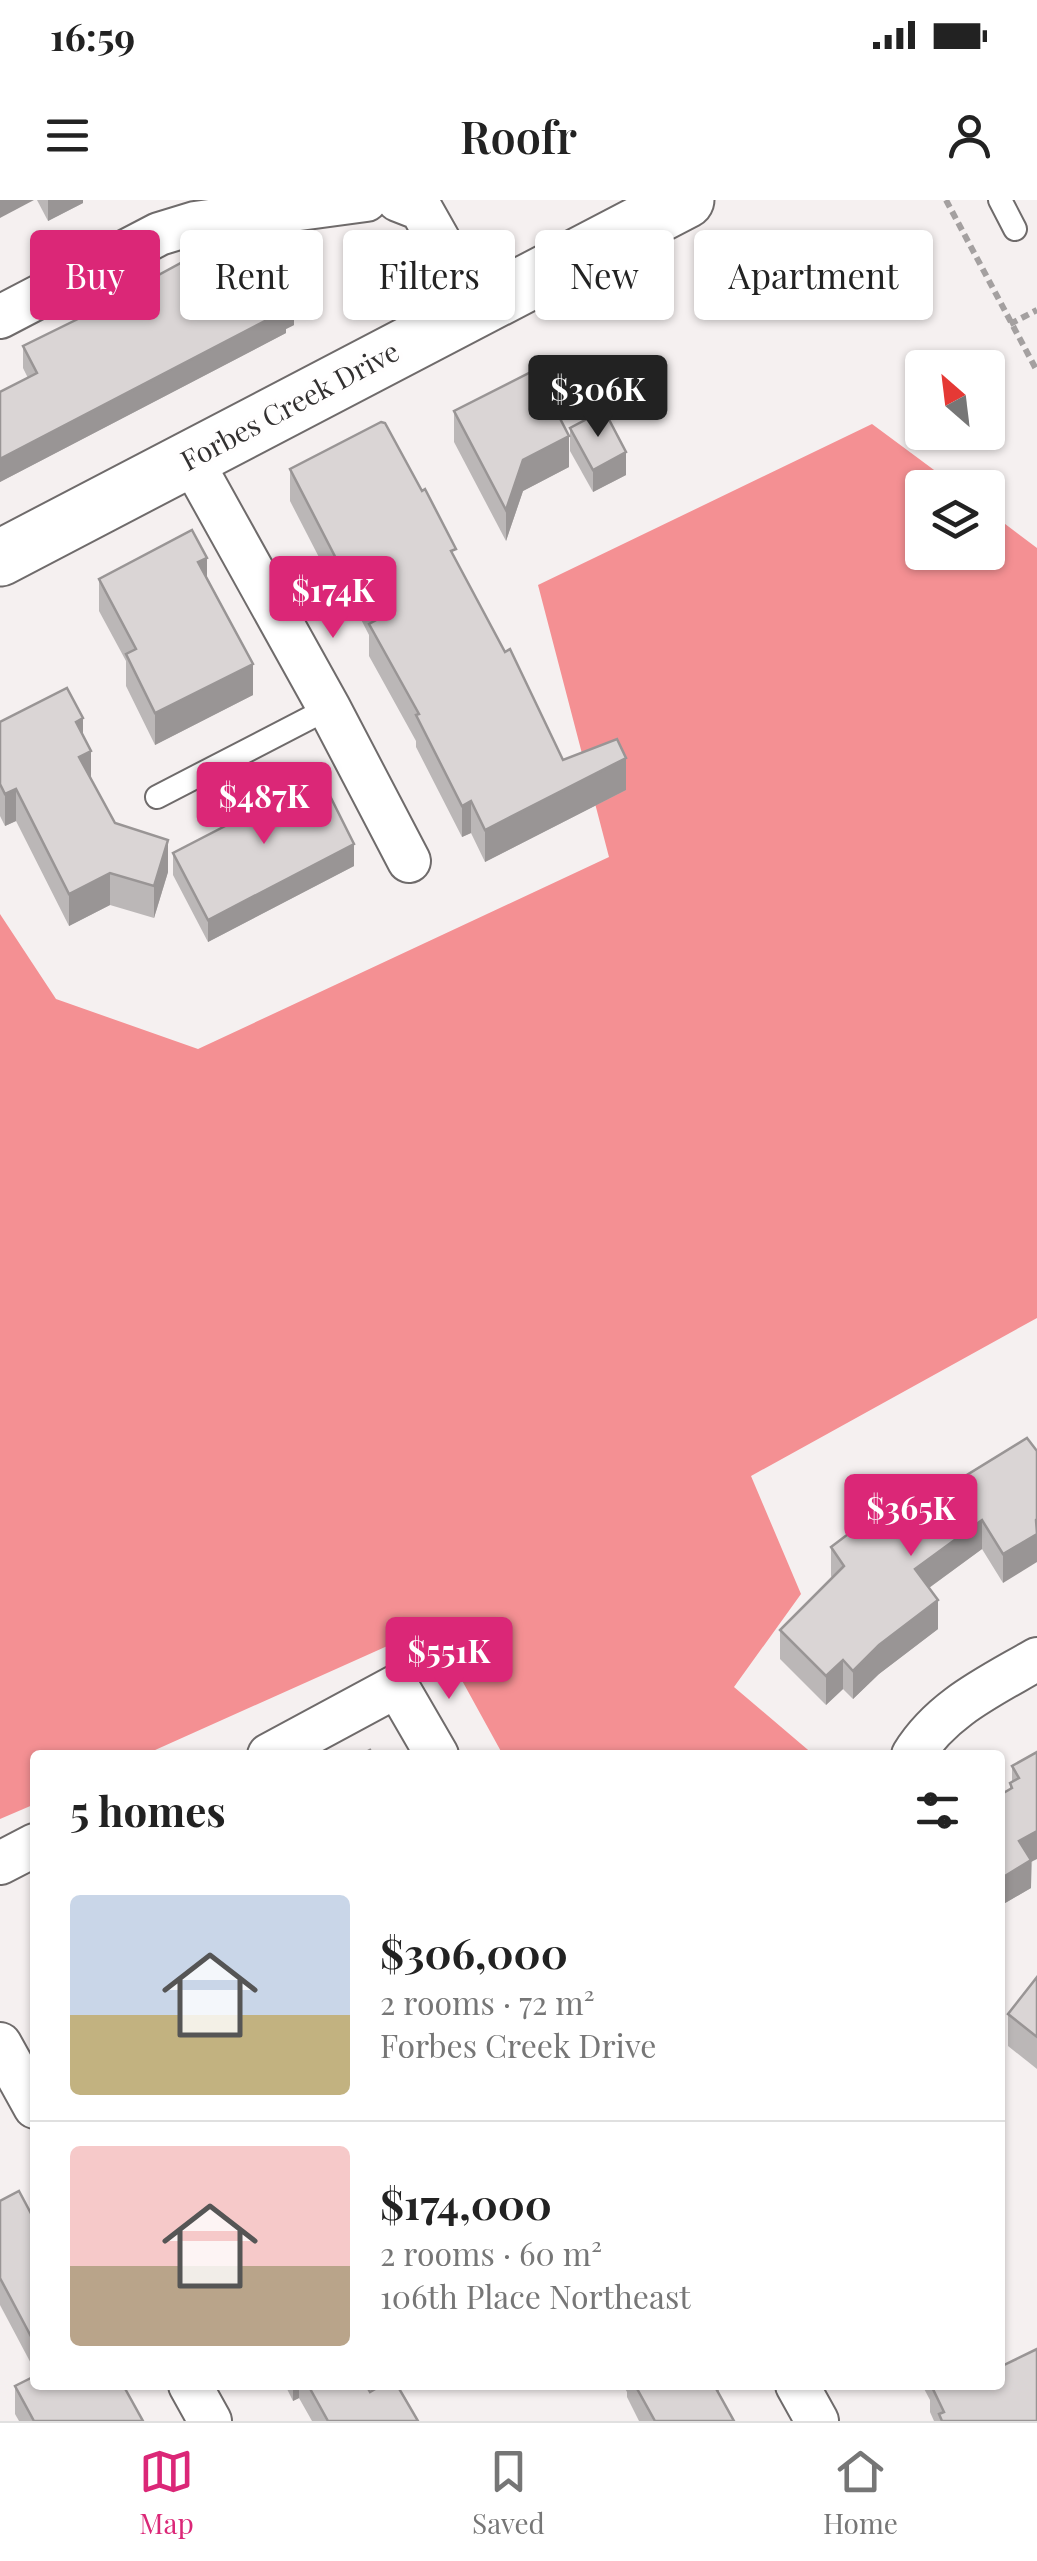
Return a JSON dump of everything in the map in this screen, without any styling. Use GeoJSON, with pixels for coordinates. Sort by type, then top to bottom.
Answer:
{"type":"FeatureCollection","features":[{"type":"Feature","properties":{"kind":"street"},"geometry":{"type":"LineString","coordinates":[[0,317],[160,234],[195,223],[366,200]]}},
{"type":"Feature","properties":{"kind":"street"},"geometry":{"type":"LineString","coordinates":[[398,200],[420,209],[432,230]]}},
{"type":"Feature","properties":{"kind":"street","name":"Forbes Creek Drive"},"geometry":{"type":"LineString","coordinates":[[515,288],[686,200]]}},
{"type":"Feature","properties":{"kind":"street","name":"Forbes Creek Drive"},"geometry":{"type":"LineString","coordinates":[[0,558],[454,320]]}},
{"type":"Feature","properties":{"kind":"street"},"geometry":{"type":"LineString","coordinates":[[190,458],[409,861]]}},
{"type":"Feature","properties":{"kind":"street"},"geometry":{"type":"LineString","coordinates":[[916,1750],[960,1704],[1037,1659]]}},
{"type":"Feature","properties":{"kind":"street"},"geometry":{"type":"LineString","coordinates":[[278,1750],[398,1686],[434,1750]]}},
{"type":"Feature","properties":{"kind":"street"},"geometry":{"type":"LineString","coordinates":[[0,1862],[30,1847]]}},
{"type":"Feature","properties":{"kind":"street"},"geometry":{"type":"LineString","coordinates":[[0,2044],[30,2098]]}},
{"type":"Feature","properties":{"kind":"street"},"geometry":{"type":"LineString","coordinates":[[193,2390],[210,2421]]}},
{"type":"Feature","properties":{"kind":"street"},"geometry":{"type":"LineString","coordinates":[[800,2390],[816,2421]]}},
{"type":"Feature","properties":{"kind":"lane"},"geometry":{"type":"LineString","coordinates":[[1000,200],[1015,228]]}},
{"type":"Feature","properties":{"kind":"lane"},"geometry":{"type":"LineString","coordinates":[[157,798],[328,708]]}},
{"type":"Feature","properties":{"kind":"path"},"geometry":{"type":"LineString","coordinates":[[946,200],[1037,371]]}},
{"type":"Feature","properties":{"kind":"path"},"geometry":{"type":"LineString","coordinates":[[1010,324],[1037,310]]}},
{"type":"Feature","properties":{"kind":"shaded area"},"geometry":{"type":"Polygon","coordinates":[[[872,424],[934,470],[905,470],[905,570],[1005,570],[1005,524],[1037,548],[1037,1318],[751,1476],[801,1594],[734,1687],[808,1750],[500,1750],[432,1626],[155,1750],[30,1750],[30,1806],[0,1819],[0,914],[56,999],[198,1049],[609,857],[538,585],[872,424]]]}},
{"type":"Feature","properties":{"kind":"building"},"geometry":{"type":"Polygon","coordinates":[[[180,263],[180,320],[267,320],[0,459],[0,392],[37,373],[23,346],[76,320],[160,320],[160,274],[180,263]]]}},
{"type":"Feature","properties":{"kind":"building"},"geometry":{"type":"Polygon","coordinates":[[[535,370],[569,436],[523,460],[506,510],[454,411],[535,370]]]}},
{"type":"Feature","properties":{"kind":"building"},"geometry":{"type":"Polygon","coordinates":[[[604,410],[626,452],[593,470],[570,428],[604,410]]]}},
{"type":"Feature","properties":{"kind":"building"},"geometry":{"type":"Polygon","coordinates":[[[381,422],[422,491],[425,489],[456,549],[451,551],[505,652],[510,649],[563,760],[617,739],[626,758],[485,830],[471,801],[462,806],[416,715],[419,714],[369,624],[378,619],[350,566],[342,570],[290,469],[381,422]]]}},
{"type":"Feature","properties":{"kind":"building"},"geometry":{"type":"Polygon","coordinates":[[[192,530],[207,558],[198,562],[253,664],[155,713],[126,654],[136,649],[99,579],[192,530]]]}},
{"type":"Feature","properties":{"kind":"building"},"geometry":{"type":"Polygon","coordinates":[[[67,688],[83,718],[76,722],[91,751],[79,757],[115,823],[168,840],[154,886],[110,873],[69,894],[16,789],[5,794],[0,784],[0,722],[67,688]]]}},
{"type":"Feature","properties":{"kind":"building"},"geometry":{"type":"Polygon","coordinates":[[[315,776],[326,796],[329,794],[354,844],[208,920],[173,853],[227,825],[224,820],[301,779],[303,783],[315,776]]]}},
{"type":"Feature","properties":{"kind":"building"},"geometry":{"type":"Polygon","coordinates":[[[1027,1438],[1037,1451],[1037,1534],[1003,1554],[982,1520],[915,1569],[938,1600],[879,1645],[853,1671],[843,1660],[826,1676],[780,1630],[844,1566],[831,1547],[876,1513],[883,1522],[921,1493],[926,1500],[1027,1438]]]}},
{"type":"Feature","properties":{"kind":"building"},"geometry":{"type":"Polygon","coordinates":[[[1037,1752],[1037,1831],[1019,1841],[1031,1860],[1005,1876],[1005,1792],[1019,1778],[1012,1766],[1037,1752]]]}},
{"type":"Feature","properties":{"kind":"building"},"geometry":{"type":"Polygon","coordinates":[[[1037,1977],[1037,2037],[1008,2014],[1037,1977]]]}},
{"type":"Feature","properties":{"kind":"building"},"geometry":{"type":"Polygon","coordinates":[[[19,2191],[30,2212],[30,2335],[0,2278],[0,2201],[19,2191]]]}},
{"type":"Feature","properties":{"kind":"building"},"geometry":{"type":"Polygon","coordinates":[[[1037,2349],[1037,2421],[942,2421],[939,2414],[944,2412],[933,2390],[1005,2390],[1005,2365],[1037,2349]]]}},
{"type":"Feature","properties":{"kind":"building"},"geometry":{"type":"Polygon","coordinates":[[[30,2378],[30,2390],[126,2390],[143,2421],[34,2421],[15,2386],[30,2378]]]}},
{"type":"Feature","properties":{"kind":"building"},"geometry":{"type":"Polygon","coordinates":[[[311,2390],[400,2390],[418,2421],[328,2421],[311,2390]]]}},
{"type":"Feature","properties":{"kind":"building"},"geometry":{"type":"Polygon","coordinates":[[[638,2390],[717,2390],[734,2421],[655,2421],[638,2390]]]}}]}
